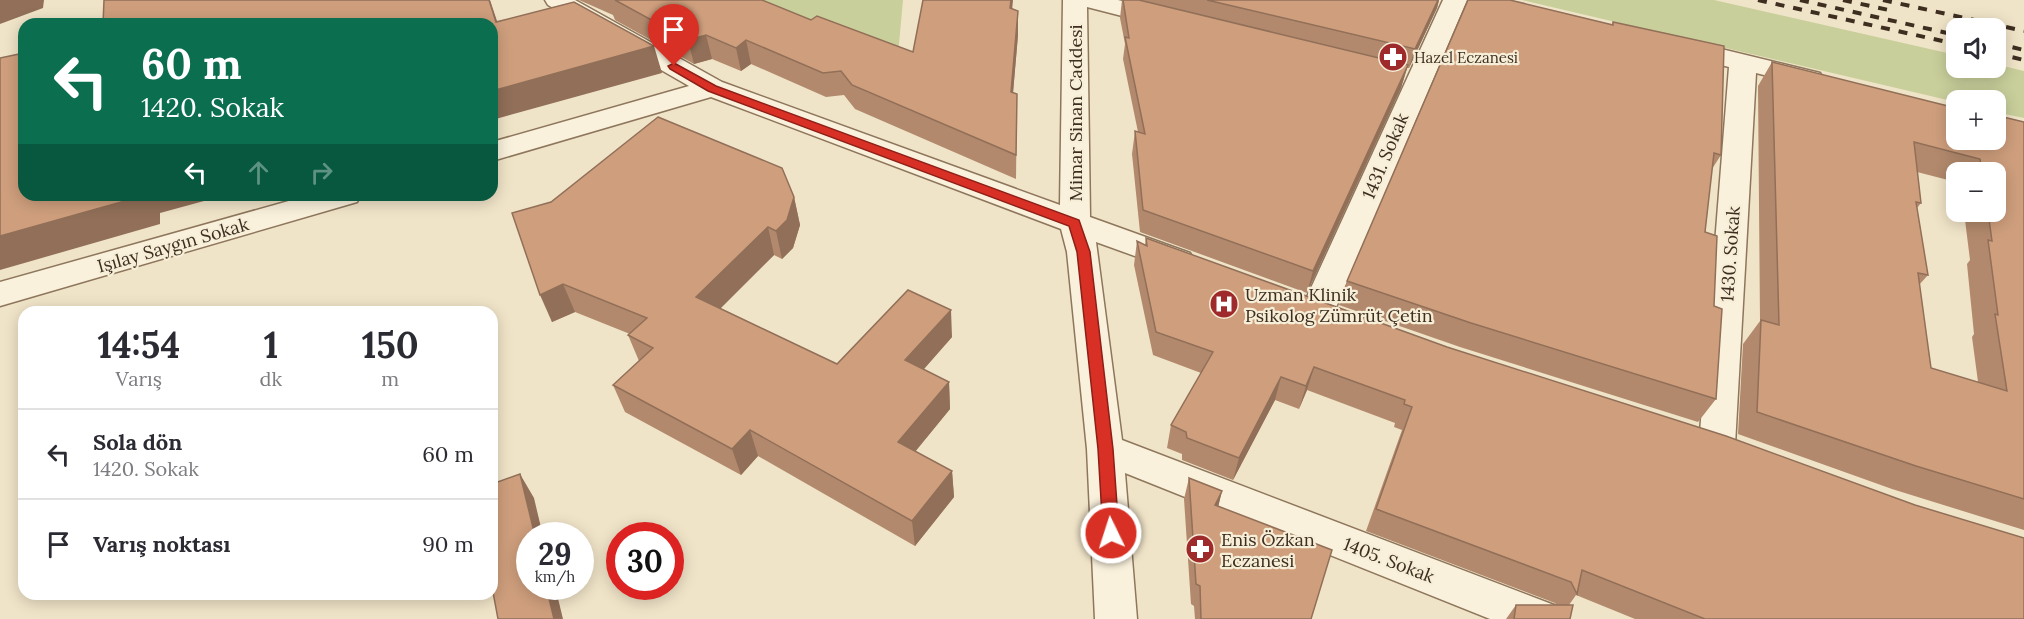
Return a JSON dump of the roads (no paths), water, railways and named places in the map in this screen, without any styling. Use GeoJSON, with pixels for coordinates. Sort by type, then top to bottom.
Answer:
{"type":"FeatureCollection","features":[{"type":"Feature","properties":{"kind":"street"},"geometry":{"type":"LineString","coordinates":[[557,0],[712,88],[1207,272]]}},
{"type":"Feature","properties":{"kind":"street","name":"Mimar Sinan Caddesi"},"geometry":{"type":"LineString","coordinates":[[1075,0],[1075,223],[1083,252],[1106,449],[1114,618]]}},
{"type":"Feature","properties":{"kind":"street"},"geometry":{"type":"LineString","coordinates":[[1088,0],[1190,25]]}},
{"type":"Feature","properties":{"kind":"street","name":"1431. Sokak"},"geometry":{"type":"LineString","coordinates":[[1284,300],[1328,316],[1406,78],[1455,0]]}},
{"type":"Feature","properties":{"kind":"street"},"geometry":{"type":"LineString","coordinates":[[1653,41],[1831,84]]}},
{"type":"Feature","properties":{"kind":"street","name":"1430. Sokak"},"geometry":{"type":"LineString","coordinates":[[1717,446],[1743,63]]}},
{"type":"Feature","properties":{"kind":"street"},"geometry":{"type":"LineString","coordinates":[[498,150],[712,88]]}},
{"type":"Feature","properties":{"kind":"street","name":"Işılay Saygın Sokak"},"geometry":{"type":"LineString","coordinates":[[0,294],[325,201]]}},
{"type":"Feature","properties":{"kind":"street"},"geometry":{"type":"LineString","coordinates":[[1683,435],[1750,457]]}},
{"type":"Feature","properties":{"kind":"street","name":"1405. Sokak"},"geometry":{"type":"LineString","coordinates":[[1106,449],[1539,619]]}},
{"type":"Feature","properties":{"kind":"railway"},"geometry":{"type":"LineString","coordinates":[[1758,0],[1946,42]]}},
{"type":"Feature","properties":{"kind":"railway"},"geometry":{"type":"LineString","coordinates":[[1800,0],[1946,33]]}},
{"type":"Feature","properties":{"kind":"railway"},"geometry":{"type":"LineString","coordinates":[[1843,0],[1893,11]]}},
{"type":"Feature","properties":{"kind":"railway"},"geometry":{"type":"LineString","coordinates":[[1883,0],[2024,31]]}},
{"type":"Feature","properties":{"kind":"railway"},"geometry":{"type":"LineString","coordinates":[[2006,46],[2024,50]]}},
{"type":"Feature","properties":{"kind":"railway"},"geometry":{"type":"LineString","coordinates":[[2006,56],[2024,60]]}},
{"type":"Feature","properties":{"kind":"place","name":"Hazel Eczanesi"},"geometry":{"type":"Point","coordinates":[1393,57]}},
{"type":"Feature","properties":{"kind":"place","name":"Uzman Klinik Psikolog Zümrüt Çetin"},"geometry":{"type":"Point","coordinates":[1224,304]}},
{"type":"Feature","properties":{"kind":"place","name":"Enis Özkan Eczanesi"},"geometry":{"type":"Point","coordinates":[1200,549]}}]}
